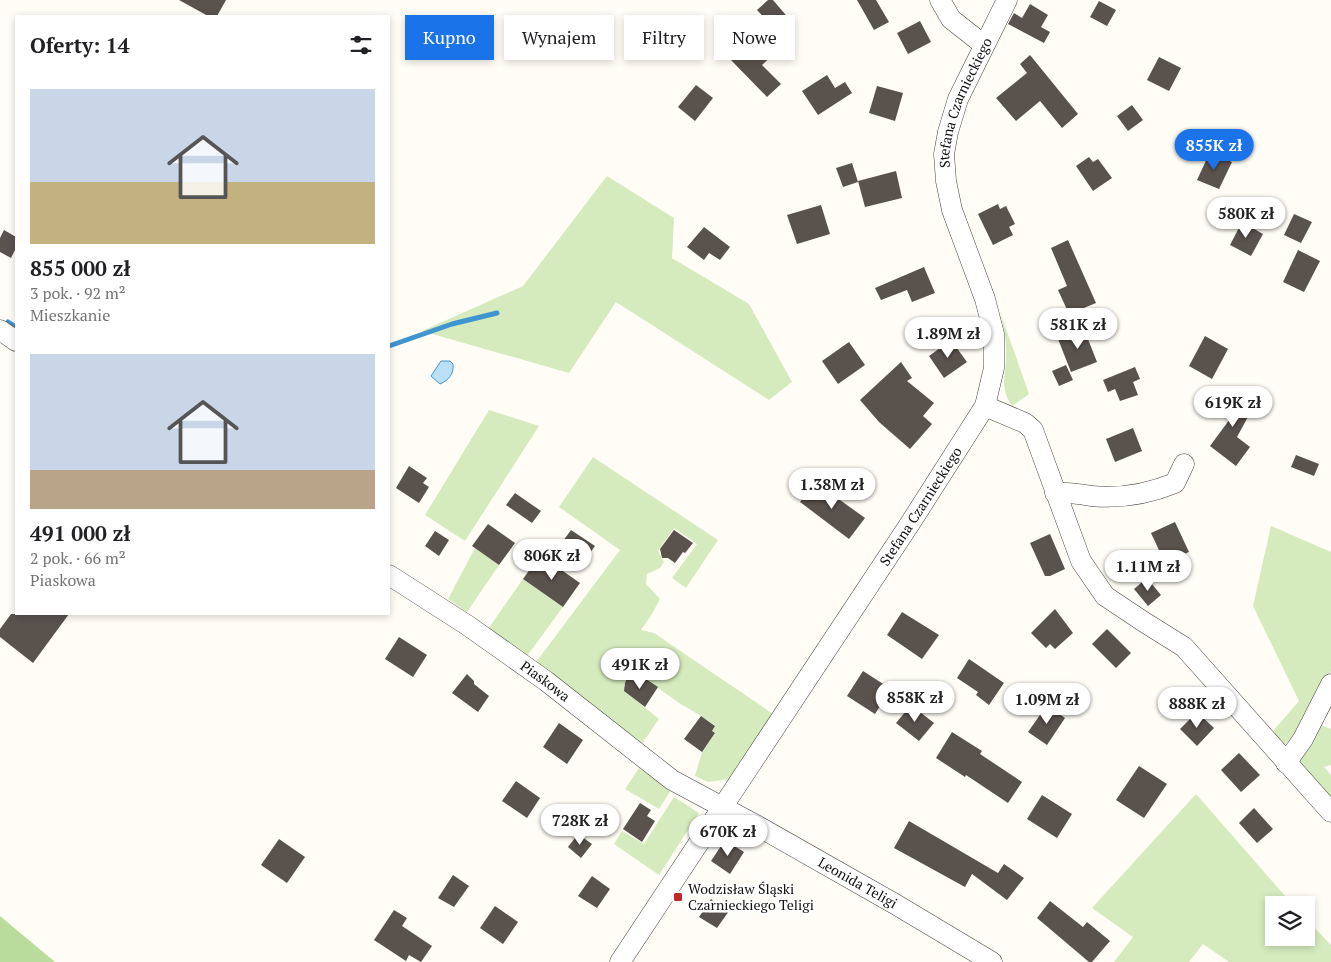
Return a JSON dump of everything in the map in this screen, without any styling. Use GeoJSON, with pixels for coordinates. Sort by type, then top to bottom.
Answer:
{"type":"FeatureCollection","features":[{"type":"Feature","properties":{"kind":"street"},"geometry":{"type":"LineString","coordinates":[[940,0],[951,19],[984,45]]}},
{"type":"Feature","properties":{"kind":"street","name":"Stefana Czarnieckiego"},"geometry":{"type":"LineString","coordinates":[[620,962],[911,522],[985,406],[993,379],[994,334],[985,299],[952,210],[946,181],[944,154],[948,132],[958,99],[1007,0]]}},
{"type":"Feature","properties":{"kind":"street"},"geometry":{"type":"LineString","coordinates":[[0,330],[15,340]]}},
{"type":"Feature","properties":{"kind":"street"},"geometry":{"type":"LineString","coordinates":[[985,406],[1024,423],[1033,430],[1081,561],[1105,596],[1184,646],[1331,812]]}},
{"type":"Feature","properties":{"kind":"street"},"geometry":{"type":"LineString","coordinates":[[1056,493],[1124,496],[1157,490],[1175,483],[1184,464]]}},
{"type":"Feature","properties":{"kind":"street","name":"Piaskowa"},"geometry":{"type":"LineString","coordinates":[[390,576],[467,625],[546,681],[672,780],[722,807]]}},
{"type":"Feature","properties":{"kind":"street"},"geometry":{"type":"LineString","coordinates":[[1286,763],[1303,739],[1331,684]]}},
{"type":"Feature","properties":{"kind":"street","name":"Leonida Teligi"},"geometry":{"type":"LineString","coordinates":[[722,807],[895,904],[992,962]]}},
{"type":"Feature","properties":{"kind":"green space"},"geometry":{"type":"Polygon","coordinates":[[[607,176],[674,218],[672,258],[749,304],[792,382],[769,400],[616,302],[569,373],[422,331],[523,286],[607,176]]]}},
{"type":"Feature","properties":{"kind":"green space"},"geometry":{"type":"Polygon","coordinates":[[[999,309],[1029,394],[1012,406],[1004,387],[1006,344],[999,309]]]}},
{"type":"Feature","properties":{"kind":"green space"},"geometry":{"type":"Polygon","coordinates":[[[489,410],[539,426],[465,541],[425,515],[489,410]]]}},
{"type":"Feature","properties":{"kind":"green space"},"geometry":{"type":"Polygon","coordinates":[[[593,457],[718,540],[686,588],[672,578],[697,544],[674,528],[658,551],[664,562],[660,568],[647,574],[646,584],[660,599],[641,630],[654,633],[773,714],[729,779],[708,782],[695,776],[702,752],[715,734],[712,731],[715,725],[679,703],[640,675],[636,680],[627,678],[624,686],[629,690],[627,693],[659,719],[641,745],[534,665],[620,550],[559,507],[593,457]]]}},
{"type":"Feature","properties":{"kind":"green space"},"geometry":{"type":"Polygon","coordinates":[[[1271,526],[1331,552],[1331,671],[1300,730],[1283,746],[1273,731],[1299,701],[1253,606],[1271,526]]]}},
{"type":"Feature","properties":{"kind":"green space"},"geometry":{"type":"Polygon","coordinates":[[[475,548],[499,565],[467,612],[448,599],[475,548]]]}},
{"type":"Feature","properties":{"kind":"green space"},"geometry":{"type":"Polygon","coordinates":[[[523,579],[563,607],[527,656],[488,629],[523,579]]]}},
{"type":"Feature","properties":{"kind":"green space"},"geometry":{"type":"Polygon","coordinates":[[[1321,725],[1331,729],[1331,765],[1324,767],[1331,775],[1331,802],[1302,772],[1298,759],[1321,725]]]}},
{"type":"Feature","properties":{"kind":"green space"},"geometry":{"type":"Polygon","coordinates":[[[639,768],[671,790],[659,809],[625,789],[639,768]]]}},
{"type":"Feature","properties":{"kind":"green space"},"geometry":{"type":"Polygon","coordinates":[[[1196,794],[1285,896],[1265,896],[1265,946],[1315,946],[1315,928],[1331,945],[1331,962],[1229,962],[1203,944],[1189,962],[1114,962],[1133,937],[1092,908],[1196,794]]]}},
{"type":"Feature","properties":{"kind":"green space"},"geometry":{"type":"Polygon","coordinates":[[[674,797],[699,813],[659,875],[614,844],[622,831],[644,844],[674,797]]]}},
{"type":"Feature","properties":{"kind":"green space"},"geometry":{"type":"Polygon","coordinates":[[[0,916],[55,962],[0,962],[0,916]]]}},
{"type":"Feature","properties":{"kind":"water"},"geometry":{"type":"Polygon","coordinates":[[[441,361],[450,361],[453,364],[453,371],[446,381],[440,384],[431,376],[441,361]]]}},
{"type":"Feature","properties":{"kind":"building"},"geometry":{"type":"Polygon","coordinates":[[[179,0],[226,0],[218,15],[206,15],[179,0]]]}},
{"type":"Feature","properties":{"kind":"building"},"geometry":{"type":"Polygon","coordinates":[[[768,0],[773,0],[786,15],[762,15],[757,10],[768,0]]]}},
{"type":"Feature","properties":{"kind":"building"},"geometry":{"type":"Polygon","coordinates":[[[857,0],[876,0],[889,22],[874,30],[857,0]]]}},
{"type":"Feature","properties":{"kind":"building"},"geometry":{"type":"Polygon","coordinates":[[[1099,1],[1116,10],[1107,26],[1090,17],[1099,1]]]}},
{"type":"Feature","properties":{"kind":"building"},"geometry":{"type":"Polygon","coordinates":[[[1030,4],[1048,15],[1041,27],[1050,32],[1044,43],[1008,24],[1014,13],[1022,18],[1030,4]]]}},
{"type":"Feature","properties":{"kind":"building"},"geometry":{"type":"Polygon","coordinates":[[[920,21],[931,42],[908,54],[897,33],[920,21]]]}},
{"type":"Feature","properties":{"kind":"building"},"geometry":{"type":"Polygon","coordinates":[[[1030,55],[1078,114],[1062,128],[1040,101],[1016,121],[996,98],[1027,73],[1020,64],[1030,55]]]}},
{"type":"Feature","properties":{"kind":"building"},"geometry":{"type":"Polygon","coordinates":[[[1159,57],[1181,68],[1169,91],[1147,80],[1159,57]]]}},
{"type":"Feature","properties":{"kind":"building"},"geometry":{"type":"Polygon","coordinates":[[[731,60],[767,60],[762,65],[781,84],[767,97],[731,60]]]}},
{"type":"Feature","properties":{"kind":"building"},"geometry":{"type":"Polygon","coordinates":[[[827,75],[835,88],[845,82],[852,93],[818,115],[802,91],[827,75]]]}},
{"type":"Feature","properties":{"kind":"building"},"geometry":{"type":"Polygon","coordinates":[[[696,85],[713,98],[695,121],[678,107],[696,85]]]}},
{"type":"Feature","properties":{"kind":"building"},"geometry":{"type":"Polygon","coordinates":[[[877,86],[903,93],[895,121],[869,113],[877,86]]]}},
{"type":"Feature","properties":{"kind":"building"},"geometry":{"type":"Polygon","coordinates":[[[1132,105],[1143,120],[1128,131],[1117,116],[1132,105]]]}},
{"type":"Feature","properties":{"kind":"building"},"geometry":{"type":"Polygon","coordinates":[[[1210,152],[1232,162],[1219,189],[1197,180],[1210,152]]]}},
{"type":"Feature","properties":{"kind":"building"},"geometry":{"type":"Polygon","coordinates":[[[1089,157],[1093,162],[1098,159],[1112,178],[1093,191],[1076,166],[1089,157]]]}},
{"type":"Feature","properties":{"kind":"building"},"geometry":{"type":"Polygon","coordinates":[[[852,163],[858,182],[843,187],[836,168],[852,163]]]}},
{"type":"Feature","properties":{"kind":"building"},"geometry":{"type":"Polygon","coordinates":[[[896,171],[902,198],[865,207],[858,181],[896,171]]]}},
{"type":"Feature","properties":{"kind":"building"},"geometry":{"type":"Polygon","coordinates":[[[998,204],[1000,209],[1006,206],[1015,224],[1009,227],[1013,235],[993,245],[978,214],[998,204]]]}},
{"type":"Feature","properties":{"kind":"building"},"geometry":{"type":"Polygon","coordinates":[[[821,205],[830,234],[797,244],[787,215],[821,205]]]}},
{"type":"Feature","properties":{"kind":"building"},"geometry":{"type":"Polygon","coordinates":[[[1294,214],[1312,222],[1301,243],[1284,235],[1294,214]]]}},
{"type":"Feature","properties":{"kind":"building"},"geometry":{"type":"Polygon","coordinates":[[[1242,222],[1263,234],[1251,256],[1230,245],[1242,222]]]}},
{"type":"Feature","properties":{"kind":"building"},"geometry":{"type":"Polygon","coordinates":[[[704,227],[730,247],[720,260],[709,253],[704,260],[687,247],[704,227]]]}},
{"type":"Feature","properties":{"kind":"building"},"geometry":{"type":"Polygon","coordinates":[[[4,230],[15,236],[15,250],[11,258],[0,252],[0,238],[4,230]]]}},
{"type":"Feature","properties":{"kind":"building"},"geometry":{"type":"Polygon","coordinates":[[[1068,240],[1096,303],[1069,314],[1058,290],[1067,286],[1051,248],[1068,240]]]}},
{"type":"Feature","properties":{"kind":"building"},"geometry":{"type":"Polygon","coordinates":[[[1298,250],[1320,261],[1304,292],[1283,282],[1298,250]]]}},
{"type":"Feature","properties":{"kind":"building"},"geometry":{"type":"Polygon","coordinates":[[[924,267],[935,293],[912,302],[907,290],[881,300],[875,288],[924,267]]]}},
{"type":"Feature","properties":{"kind":"building"},"geometry":{"type":"Polygon","coordinates":[[[1084,329],[1097,362],[1071,372],[1058,339],[1084,329]]]}},
{"type":"Feature","properties":{"kind":"building"},"geometry":{"type":"Polygon","coordinates":[[[1205,336],[1228,349],[1212,379],[1189,366],[1205,336]]]}},
{"type":"Feature","properties":{"kind":"building"},"geometry":{"type":"Polygon","coordinates":[[[951,340],[967,362],[944,378],[929,356],[951,340]]]}},
{"type":"Feature","properties":{"kind":"building"},"geometry":{"type":"Polygon","coordinates":[[[849,342],[865,365],[838,384],[822,361],[849,342]]]}},
{"type":"Feature","properties":{"kind":"building"},"geometry":{"type":"Polygon","coordinates":[[[901,362],[912,378],[907,381],[934,403],[923,416],[932,424],[910,449],[879,422],[860,400],[901,362]]]}},
{"type":"Feature","properties":{"kind":"building"},"geometry":{"type":"Polygon","coordinates":[[[1066,365],[1073,380],[1059,386],[1052,371],[1066,365]]]}},
{"type":"Feature","properties":{"kind":"building"},"geometry":{"type":"Polygon","coordinates":[[[1135,367],[1140,379],[1133,382],[1138,395],[1120,401],[1115,389],[1108,392],[1103,380],[1135,367]]]}},
{"type":"Feature","properties":{"kind":"building"},"geometry":{"type":"Polygon","coordinates":[[[1227,389],[1255,404],[1237,437],[1250,447],[1236,466],[1210,446],[1235,412],[1219,404],[1227,389]]]}},
{"type":"Feature","properties":{"kind":"building"},"geometry":{"type":"Polygon","coordinates":[[[1133,428],[1142,451],[1115,462],[1106,439],[1133,428]]]}},
{"type":"Feature","properties":{"kind":"building"},"geometry":{"type":"Polygon","coordinates":[[[1296,455],[1319,464],[1314,476],[1291,467],[1296,455]]]}},
{"type":"Feature","properties":{"kind":"building"},"geometry":{"type":"Polygon","coordinates":[[[409,466],[427,478],[423,483],[429,487],[419,503],[396,488],[409,466]]]}},
{"type":"Feature","properties":{"kind":"building"},"geometry":{"type":"Polygon","coordinates":[[[815,482],[865,518],[849,539],[800,502],[815,482]]]}},
{"type":"Feature","properties":{"kind":"building"},"geometry":{"type":"Polygon","coordinates":[[[515,493],[541,511],[532,523],[506,505],[515,493]]]}},
{"type":"Feature","properties":{"kind":"building"},"geometry":{"type":"Polygon","coordinates":[[[1175,522],[1189,552],[1165,563],[1151,533],[1175,522]]]}},
{"type":"Feature","properties":{"kind":"building"},"geometry":{"type":"Polygon","coordinates":[[[488,524],[515,543],[499,565],[472,546],[488,524]]]}},
{"type":"Feature","properties":{"kind":"building"},"geometry":{"type":"Polygon","coordinates":[[[571,530],[595,546],[587,557],[563,541],[571,530]]]}},
{"type":"Feature","properties":{"kind":"building"},"geometry":{"type":"Polygon","coordinates":[[[674,530],[693,543],[675,563],[668,558],[662,558],[660,549],[674,530]]]}},
{"type":"Feature","properties":{"kind":"building"},"geometry":{"type":"Polygon","coordinates":[[[435,531],[449,540],[439,556],[425,546],[435,531]]]}},
{"type":"Feature","properties":{"kind":"building"},"geometry":{"type":"Polygon","coordinates":[[[1050,534],[1065,569],[1050,576],[1045,576],[1030,543],[1050,534]]]}},
{"type":"Feature","properties":{"kind":"building"},"geometry":{"type":"Polygon","coordinates":[[[540,555],[580,583],[563,607],[523,579],[540,555]]]}},
{"type":"Feature","properties":{"kind":"building"},"geometry":{"type":"Polygon","coordinates":[[[1147,578],[1161,595],[1148,606],[1134,589],[1147,578]]]}},
{"type":"Feature","properties":{"kind":"building"},"geometry":{"type":"Polygon","coordinates":[[[1055,609],[1073,633],[1055,649],[1050,644],[1046,648],[1031,633],[1055,609]]]}},
{"type":"Feature","properties":{"kind":"building"},"geometry":{"type":"Polygon","coordinates":[[[902,612],[939,635],[922,659],[887,635],[902,612]]]}},
{"type":"Feature","properties":{"kind":"building"},"geometry":{"type":"Polygon","coordinates":[[[11,614],[68,615],[33,663],[0,637],[0,629],[11,614]]]}},
{"type":"Feature","properties":{"kind":"building"},"geometry":{"type":"Polygon","coordinates":[[[1107,629],[1131,653],[1116,668],[1092,644],[1107,629]]]}},
{"type":"Feature","properties":{"kind":"building"},"geometry":{"type":"Polygon","coordinates":[[[399,637],[427,655],[413,677],[385,659],[399,637]]]}},
{"type":"Feature","properties":{"kind":"building"},"geometry":{"type":"Polygon","coordinates":[[[969,659],[1004,683],[989,705],[976,695],[978,692],[957,678],[969,659]]]}},
{"type":"Feature","properties":{"kind":"building"},"geometry":{"type":"Polygon","coordinates":[[[863,671],[891,689],[875,714],[847,696],[863,671]]]}},
{"type":"Feature","properties":{"kind":"building"},"geometry":{"type":"Polygon","coordinates":[[[467,674],[474,681],[474,684],[489,696],[478,712],[452,693],[467,674]]]}},
{"type":"Feature","properties":{"kind":"building"},"geometry":{"type":"Polygon","coordinates":[[[640,675],[658,687],[645,707],[624,691],[627,678],[638,678],[640,675]]]}},
{"type":"Feature","properties":{"kind":"building"},"geometry":{"type":"Polygon","coordinates":[[[911,705],[934,723],[919,741],[896,723],[911,705]]]}},
{"type":"Feature","properties":{"kind":"building"},"geometry":{"type":"Polygon","coordinates":[[[1047,705],[1065,718],[1047,745],[1028,732],[1047,705]]]}},
{"type":"Feature","properties":{"kind":"building"},"geometry":{"type":"Polygon","coordinates":[[[1197,712],[1214,728],[1197,746],[1180,729],[1197,712]]]}},
{"type":"Feature","properties":{"kind":"building"},"geometry":{"type":"Polygon","coordinates":[[[701,716],[715,726],[712,731],[715,733],[702,752],[684,739],[701,716]]]}},
{"type":"Feature","properties":{"kind":"building"},"geometry":{"type":"Polygon","coordinates":[[[559,723],[583,740],[567,764],[543,747],[559,723]]]}},
{"type":"Feature","properties":{"kind":"building"},"geometry":{"type":"Polygon","coordinates":[[[952,732],[982,751],[980,754],[1022,782],[1008,803],[936,758],[952,732]]]}},
{"type":"Feature","properties":{"kind":"building"},"geometry":{"type":"Polygon","coordinates":[[[1239,753],[1260,775],[1241,792],[1221,770],[1239,753]]]}},
{"type":"Feature","properties":{"kind":"building"},"geometry":{"type":"Polygon","coordinates":[[[1139,766],[1167,784],[1144,818],[1116,800],[1139,766]]]}},
{"type":"Feature","properties":{"kind":"building"},"geometry":{"type":"Polygon","coordinates":[[[516,781],[540,798],[527,818],[502,801],[516,781]]]}},
{"type":"Feature","properties":{"kind":"building"},"geometry":{"type":"Polygon","coordinates":[[[1042,795],[1072,814],[1057,838],[1027,819],[1042,795]]]}},
{"type":"Feature","properties":{"kind":"building"},"geometry":{"type":"Polygon","coordinates":[[[640,803],[651,810],[647,816],[655,821],[642,842],[623,829],[640,803]]]}},
{"type":"Feature","properties":{"kind":"building"},"geometry":{"type":"Polygon","coordinates":[[[584,804],[598,813],[590,826],[575,817],[584,804]]]}},
{"type":"Feature","properties":{"kind":"building"},"geometry":{"type":"Polygon","coordinates":[[[1254,808],[1273,829],[1257,843],[1239,823],[1254,808]]]}},
{"type":"Feature","properties":{"kind":"building"},"geometry":{"type":"Polygon","coordinates":[[[909,821],[998,873],[1004,864],[1024,878],[1007,900],[972,874],[965,887],[894,848],[909,821]]]}},
{"type":"Feature","properties":{"kind":"building"},"geometry":{"type":"Polygon","coordinates":[[[578,834],[592,844],[581,858],[568,847],[578,834]]]}},
{"type":"Feature","properties":{"kind":"building"},"geometry":{"type":"Polygon","coordinates":[[[279,839],[305,857],[287,883],[261,865],[279,839]]]}},
{"type":"Feature","properties":{"kind":"building"},"geometry":{"type":"Polygon","coordinates":[[[725,840],[744,852],[730,874],[711,861],[725,840]]]}},
{"type":"Feature","properties":{"kind":"building"},"geometry":{"type":"Polygon","coordinates":[[[453,875],[469,886],[454,907],[438,898],[453,875]]]}},
{"type":"Feature","properties":{"kind":"building"},"geometry":{"type":"Polygon","coordinates":[[[592,876],[610,889],[597,908],[578,896],[592,876]]]}},
{"type":"Feature","properties":{"kind":"building"},"geometry":{"type":"Polygon","coordinates":[[[711,899],[729,911],[717,928],[699,917],[711,899]]]}},
{"type":"Feature","properties":{"kind":"building"},"geometry":{"type":"Polygon","coordinates":[[[1050,901],[1083,927],[1087,922],[1110,941],[1092,962],[1089,962],[1037,918],[1050,901]]]}},
{"type":"Feature","properties":{"kind":"building"},"geometry":{"type":"Polygon","coordinates":[[[495,906],[518,922],[503,944],[480,928],[495,906]]]}},
{"type":"Feature","properties":{"kind":"building"},"geometry":{"type":"Polygon","coordinates":[[[394,910],[407,918],[402,926],[432,946],[421,962],[409,955],[406,961],[374,940],[394,910]]]}},
{"type":"Feature","properties":{"kind":"waterway"},"geometry":{"type":"LineString","coordinates":[[390,346],[452,324],[497,313]]}},
{"type":"Feature","properties":{"kind":"waterway"},"geometry":{"type":"LineString","coordinates":[[8,322],[15,326]]}},
{"type":"Feature","properties":{"kind":"place","name":"Wodzisław Śląski Czarnieckiego Teligi"},"geometry":{"type":"Point","coordinates":[678,897]}}]}
